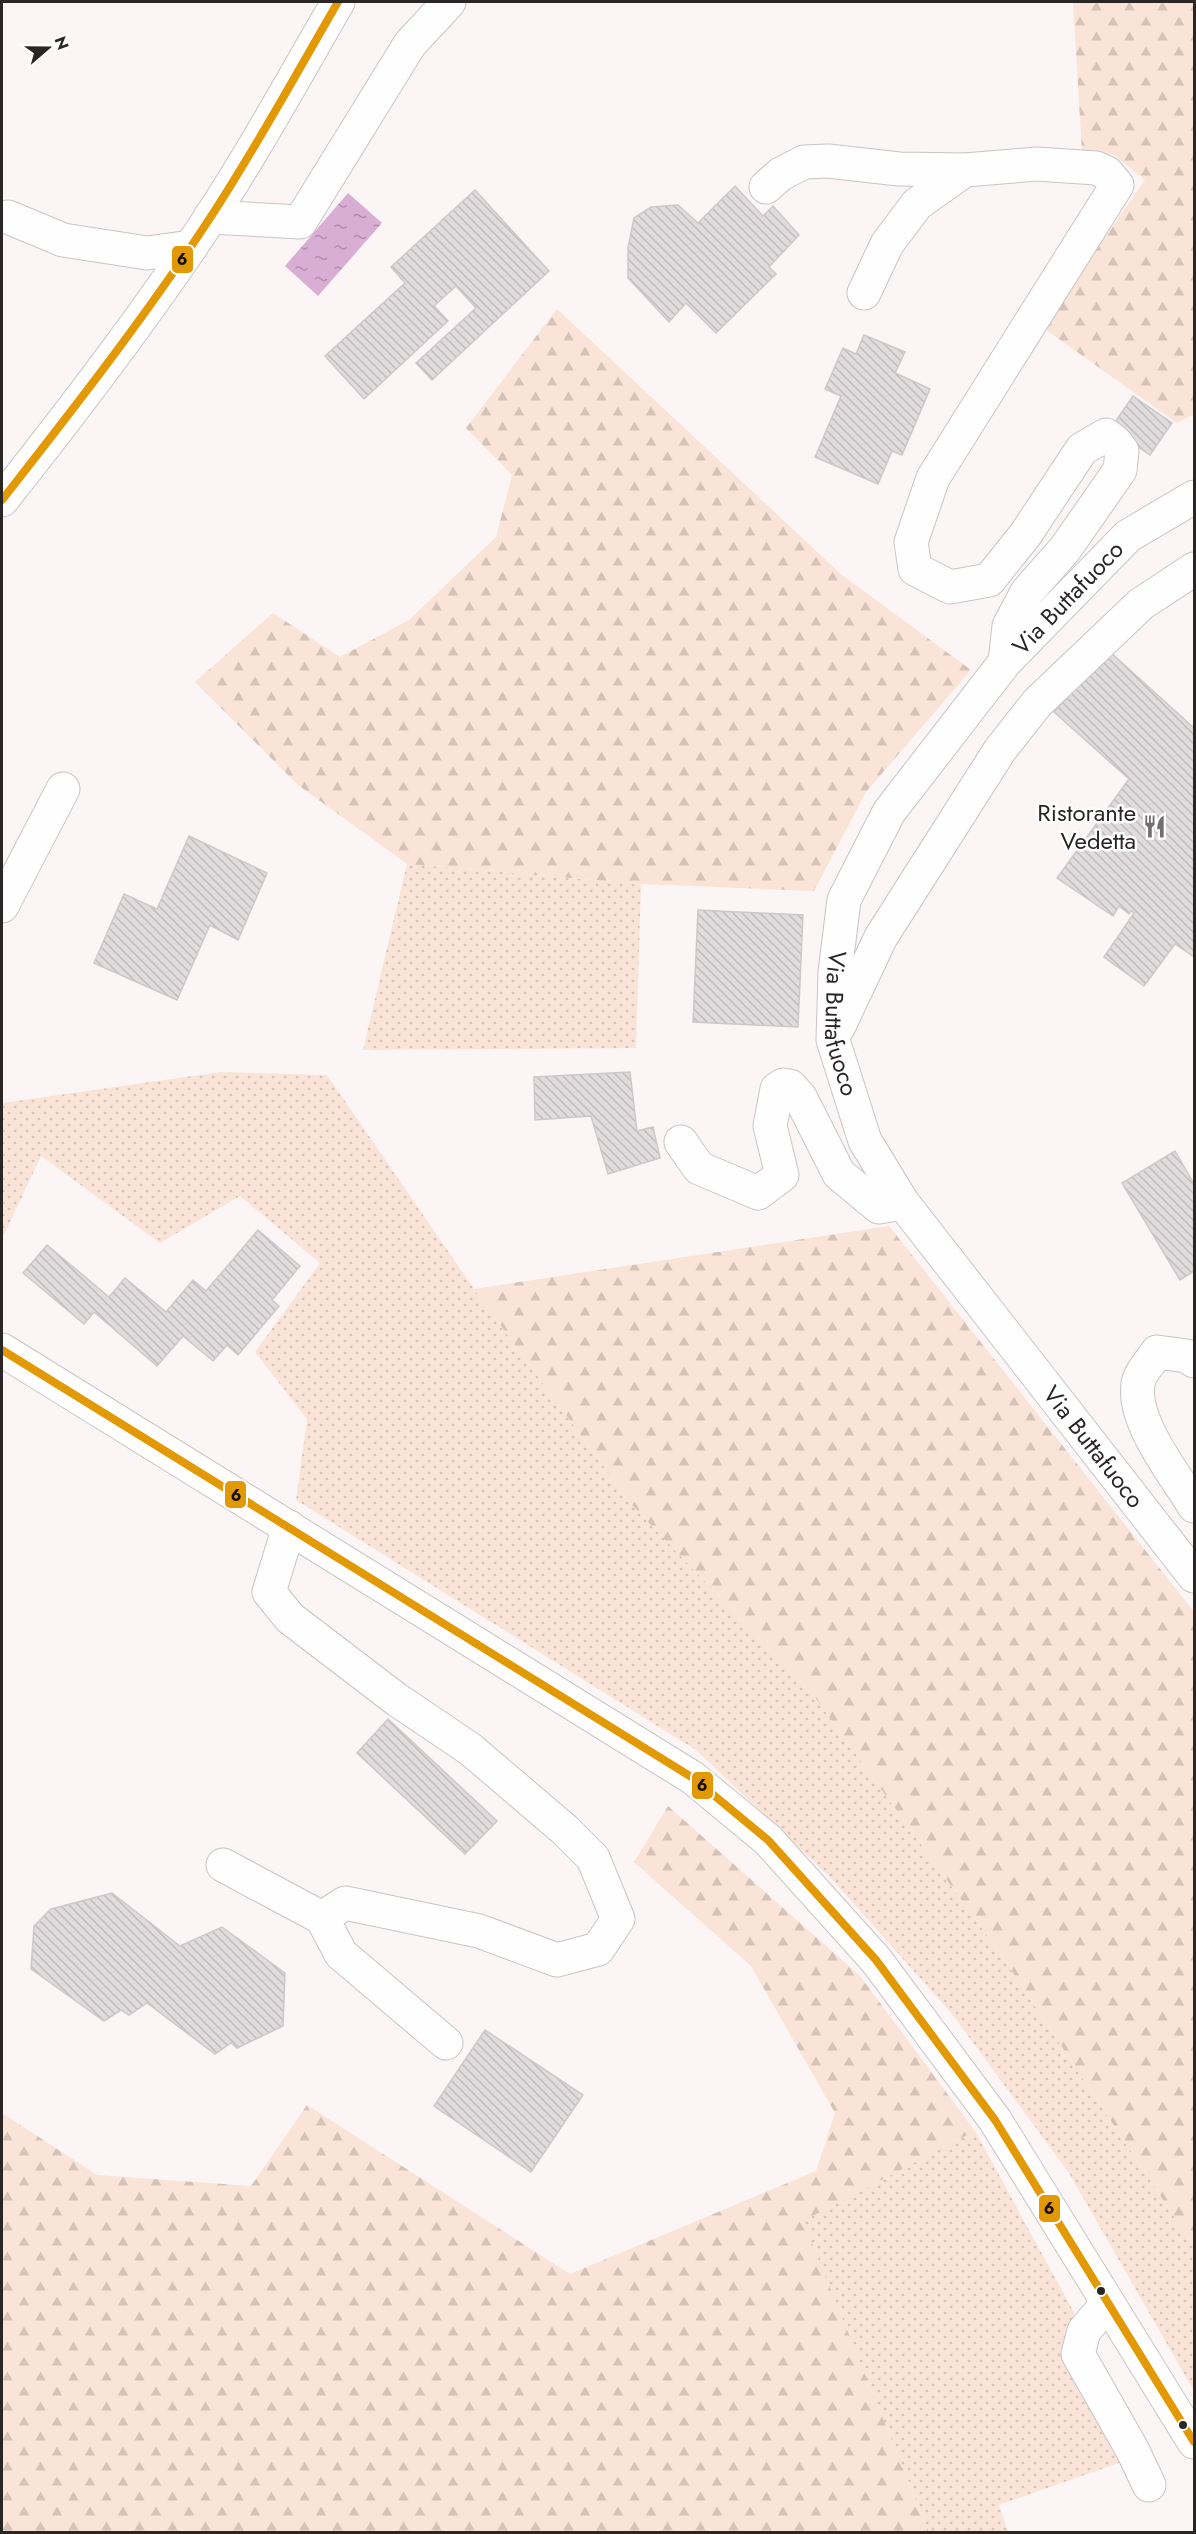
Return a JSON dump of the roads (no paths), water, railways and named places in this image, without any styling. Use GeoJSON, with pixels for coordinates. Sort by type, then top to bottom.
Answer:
{"type":"FeatureCollection","features":[{"type":"Feature","properties":{"kind":"street"},"geometry":{"type":"LineString","coordinates":[[3,497],[74,408],[191,247],[265,130],[338,2]]}},
{"type":"Feature","properties":{"kind":"street"},"geometry":{"type":"LineString","coordinates":[[210,217],[300,222],[410,44],[449,2]]}},
{"type":"Feature","properties":{"kind":"street"},"geometry":{"type":"LineString","coordinates":[[766,187],[781,174],[804,162],[863,163],[899,169],[965,170],[1036,164],[1096,168],[1107,173],[1117,185],[933,478],[911,542],[915,569],[950,587],[988,580],[1025,535],[1082,449],[1106,435],[1116,443],[1122,452],[1120,470],[1065,549],[1027,592],[1009,626],[1005,662]]}},
{"type":"Feature","properties":{"kind":"street"},"geometry":{"type":"LineString","coordinates":[[864,293],[887,244],[917,204],[965,170]]}},
{"type":"Feature","properties":{"kind":"street"},"geometry":{"type":"LineString","coordinates":[[8,217],[63,240],[147,253],[191,247]]}},
{"type":"Feature","properties":{"kind":"street","name":"Via Buttafuoco"},"geometry":{"type":"LineString","coordinates":[[1194,497],[1128,536],[1005,662],[889,812],[844,900],[835,972],[833,1040],[866,1141],[903,1203],[1194,1576]]}},
{"type":"Feature","properties":{"kind":"street"},"geometry":{"type":"LineString","coordinates":[[833,1040],[881,937],[1000,750],[1037,704],[1141,604],[1194,569]]}},
{"type":"Feature","properties":{"kind":"street"},"geometry":{"type":"LineString","coordinates":[[2,906],[63,789]]}},
{"type":"Feature","properties":{"kind":"street"},"geometry":{"type":"LineString","coordinates":[[681,1142],[699,1168],[758,1193],[782,1175],[771,1126],[777,1089],[783,1085],[790,1086],[800,1097],[839,1174],[879,1208],[903,1203]]}},
{"type":"Feature","properties":{"kind":"street"},"geometry":{"type":"LineString","coordinates":[[2,1350],[693,1778],[768,1840],[876,1960],[995,2120],[1194,2442]]}},
{"type":"Feature","properties":{"kind":"street"},"geometry":{"type":"LineString","coordinates":[[1194,1361],[1187,1356],[1157,1352],[1138,1382],[1137,1401],[1145,1427],[1194,1506]]}},
{"type":"Feature","properties":{"kind":"street"},"geometry":{"type":"LineString","coordinates":[[289,1527],[269,1592],[290,1618],[396,1699],[470,1749],[565,1830],[593,1858],[618,1919],[598,1950],[556,1960],[479,1931],[374,1907],[345,1903],[322,1918]]}},
{"type":"Feature","properties":{"kind":"street"},"geometry":{"type":"LineString","coordinates":[[223,1865],[322,1918],[341,1954],[446,2043]]}},
{"type":"Feature","properties":{"kind":"street"},"geometry":{"type":"LineString","coordinates":[[1107,2304],[1084,2331],[1078,2354],[1149,2485]]}},
{"type":"Feature","properties":{"kind":"water"},"geometry":{"type":"Polygon","coordinates":[[[348,193],[382,223],[318,296],[285,266],[348,193]]]}},
{"type":"Feature","properties":{"kind":"place","name":"Ristorante Vedetta"},"geometry":{"type":"Point","coordinates":[1154,827]}}]}
